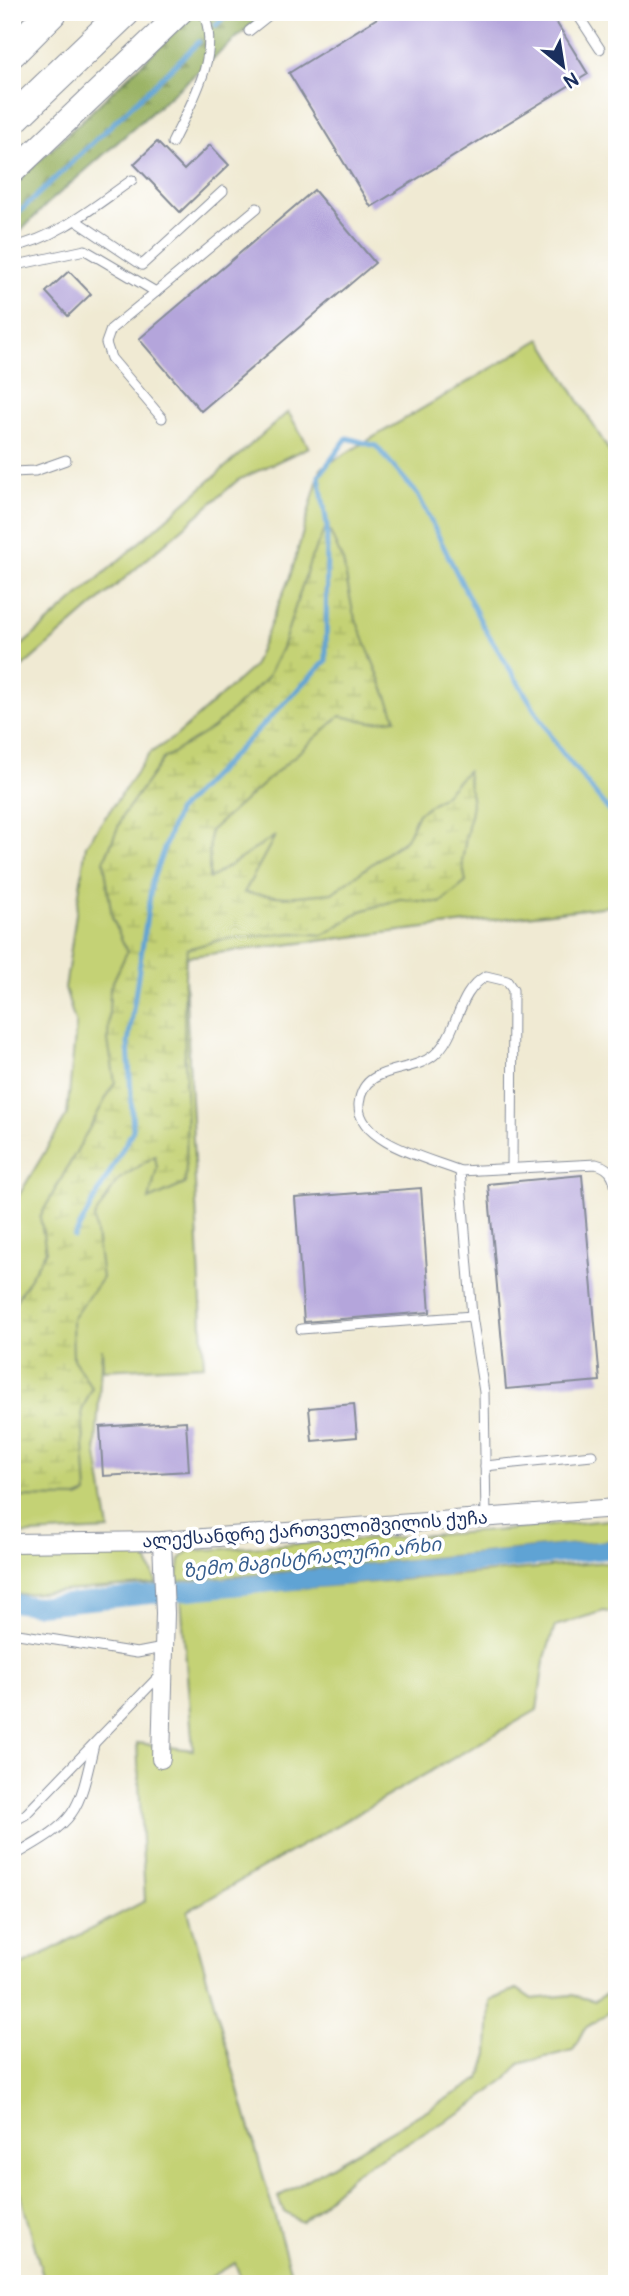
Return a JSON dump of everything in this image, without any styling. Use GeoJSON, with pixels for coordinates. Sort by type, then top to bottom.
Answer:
{"type":"FeatureCollection","features":[{"type":"Feature","properties":{"kind":"highway"},"geometry":{"type":"LineString","coordinates":[[12,52],[52,12]]}},
{"type":"Feature","properties":{"kind":"highway"},"geometry":{"type":"LineString","coordinates":[[12,120],[125,12]]}},
{"type":"Feature","properties":{"kind":"street"},"geometry":{"type":"LineString","coordinates":[[12,173],[181,12]]}},
{"type":"Feature","properties":{"kind":"street","name":"ალექსანდრე ქართველიშვილის ქუჩა"},"geometry":{"type":"LineString","coordinates":[[12,1543],[162,1541],[617,1508]]}},
{"type":"Feature","properties":{"kind":"street"},"geometry":{"type":"LineString","coordinates":[[161,1759],[165,1613],[162,1541]]}},
{"type":"Feature","properties":{"kind":"lane"},"geometry":{"type":"LineString","coordinates":[[172,143],[206,70],[208,22],[203,12]]}},
{"type":"Feature","properties":{"kind":"lane"},"geometry":{"type":"LineString","coordinates":[[249,31],[272,12]]}},
{"type":"Feature","properties":{"kind":"lane"},"geometry":{"type":"LineString","coordinates":[[576,12],[600,48]]}},
{"type":"Feature","properties":{"kind":"lane"},"geometry":{"type":"LineString","coordinates":[[12,247],[27,244],[75,219],[132,180]]}},
{"type":"Feature","properties":{"kind":"lane"},"geometry":{"type":"LineString","coordinates":[[75,219],[142,265],[223,191]]}},
{"type":"Feature","properties":{"kind":"lane"},"geometry":{"type":"LineString","coordinates":[[162,418],[111,358],[106,343],[111,329],[257,208]]}},
{"type":"Feature","properties":{"kind":"lane"},"geometry":{"type":"LineString","coordinates":[[12,266],[85,250],[156,292]]}},
{"type":"Feature","properties":{"kind":"lane"},"geometry":{"type":"LineString","coordinates":[[12,472],[35,471],[66,460]]}},
{"type":"Feature","properties":{"kind":"lane"},"geometry":{"type":"LineString","coordinates":[[512,1168],[513,990],[507,981],[486,976],[475,982],[468,992],[441,1048],[433,1056],[373,1078],[360,1093],[359,1111],[365,1126],[380,1140],[460,1171],[596,1164],[606,1166],[613,1174],[617,1196]]}},
{"type":"Feature","properties":{"kind":"lane"},"geometry":{"type":"LineString","coordinates":[[460,1171],[472,1316],[484,1392],[486,1519]]}},
{"type":"Feature","properties":{"kind":"lane"},"geometry":{"type":"LineString","coordinates":[[301,1329],[472,1316]]}},
{"type":"Feature","properties":{"kind":"lane"},"geometry":{"type":"LineString","coordinates":[[485,1466],[592,1455]]}},
{"type":"Feature","properties":{"kind":"lane"},"geometry":{"type":"LineString","coordinates":[[12,1633],[137,1653],[163,1648]]}},
{"type":"Feature","properties":{"kind":"lane"},"geometry":{"type":"LineString","coordinates":[[12,1822],[25,1815],[163,1672]]}},
{"type":"Feature","properties":{"kind":"lane"},"geometry":{"type":"LineString","coordinates":[[12,1857],[56,1832],[76,1810],[94,1743]]}},
{"type":"Feature","properties":{"kind":"green space"},"geometry":{"type":"Polygon","coordinates":[[[196,12],[266,12],[46,205],[12,240],[12,187],[196,12]]]}},
{"type":"Feature","properties":{"kind":"green space"},"geometry":{"type":"Polygon","coordinates":[[[541,339],[617,464],[617,905],[184,957],[204,1365],[103,1370],[102,1348],[96,1448],[109,1530],[12,1535],[13,1205],[67,1115],[76,1025],[65,989],[86,845],[150,753],[176,736],[253,667],[291,574],[321,468],[541,339]]]}},
{"type":"Feature","properties":{"kind":"green space"},"geometry":{"type":"Polygon","coordinates":[[[288,412],[309,447],[238,480],[12,676],[12,654],[288,412]]]}},
{"type":"Feature","properties":{"kind":"green space"},"geometry":{"type":"Polygon","coordinates":[[[327,525],[343,561],[353,612],[396,719],[371,722],[340,716],[210,831],[209,879],[275,836],[244,893],[286,897],[332,893],[406,839],[418,813],[443,796],[467,771],[472,804],[462,861],[466,882],[440,903],[400,899],[361,911],[324,935],[294,933],[224,939],[187,949],[184,1008],[187,1125],[185,1184],[149,1200],[157,1168],[155,1156],[118,1180],[94,1218],[102,1278],[72,1319],[73,1359],[92,1388],[82,1410],[87,1494],[78,1498],[12,1497],[12,1407],[16,1400],[12,1389],[12,1307],[46,1251],[40,1217],[115,1082],[108,1041],[110,988],[127,952],[112,917],[104,861],[123,815],[163,759],[213,728],[267,678],[282,648],[311,558],[327,525]]]}},
{"type":"Feature","properties":{"kind":"green space"},"geometry":{"type":"Polygon","coordinates":[[[617,1519],[617,1540],[177,1582],[180,1559],[189,1551],[506,1530],[617,1519]]]}},
{"type":"Feature","properties":{"kind":"green space"},"geometry":{"type":"Polygon","coordinates":[[[12,1550],[145,1555],[157,1584],[12,1595],[12,1550]]]}},
{"type":"Feature","properties":{"kind":"green space"},"geometry":{"type":"Polygon","coordinates":[[[617,1561],[617,1614],[604,1611],[555,1626],[544,1661],[537,1710],[188,1911],[294,2284],[243,2284],[235,2263],[199,2284],[45,2284],[12,2163],[12,1970],[145,1901],[137,1743],[193,1750],[181,1599],[617,1561]]]}},
{"type":"Feature","properties":{"kind":"green space"},"geometry":{"type":"Polygon","coordinates":[[[617,1987],[617,2007],[584,2029],[573,2050],[519,2064],[507,2079],[470,2107],[356,2172],[302,2222],[284,2212],[278,2197],[480,2079],[488,2054],[490,2001],[517,1989],[532,1999],[572,1995],[595,2001],[617,1987]]]}},
{"type":"Feature","properties":{"kind":"building"},"geometry":{"type":"Polygon","coordinates":[[[387,12],[550,12],[588,74],[371,207],[289,73],[387,12]]]}},
{"type":"Feature","properties":{"kind":"building"},"geometry":{"type":"Polygon","coordinates":[[[157,142],[184,170],[210,145],[229,165],[180,212],[134,164],[157,142]]]}},
{"type":"Feature","properties":{"kind":"building"},"geometry":{"type":"Polygon","coordinates":[[[314,190],[375,263],[201,411],[139,339],[314,190]]]}},
{"type":"Feature","properties":{"kind":"building"},"geometry":{"type":"Polygon","coordinates":[[[69,271],[91,294],[68,316],[46,292],[69,271]]]}},
{"type":"Feature","properties":{"kind":"building"},"geometry":{"type":"Polygon","coordinates":[[[582,1175],[600,1381],[506,1389],[488,1184],[582,1175]]]}},
{"type":"Feature","properties":{"kind":"building"},"geometry":{"type":"Polygon","coordinates":[[[421,1188],[430,1312],[304,1322],[295,1198],[421,1188]]]}},
{"type":"Feature","properties":{"kind":"building"},"geometry":{"type":"Polygon","coordinates":[[[354,1404],[357,1437],[312,1441],[309,1408],[354,1404]]]}},
{"type":"Feature","properties":{"kind":"building"},"geometry":{"type":"Polygon","coordinates":[[[186,1421],[189,1471],[103,1476],[100,1427],[186,1421]]]}},
{"type":"Feature","properties":{"kind":"waterway"},"geometry":{"type":"LineString","coordinates":[[216,25],[229,12]]}},
{"type":"Feature","properties":{"kind":"waterway"},"geometry":{"type":"LineString","coordinates":[[12,219],[199,42]]}},
{"type":"Feature","properties":{"kind":"waterway"},"geometry":{"type":"LineString","coordinates":[[74,1237],[133,1130],[128,1043],[152,882],[177,812],[326,661],[327,525],[319,476],[347,438],[376,446],[418,495],[482,624],[558,747],[617,821]]}},
{"type":"Feature","properties":{"kind":"waterway","name":"ზემო მაგისტრალური არხი"},"geometry":{"type":"LineString","coordinates":[[12,1603],[37,1606],[617,1549]]}}]}
